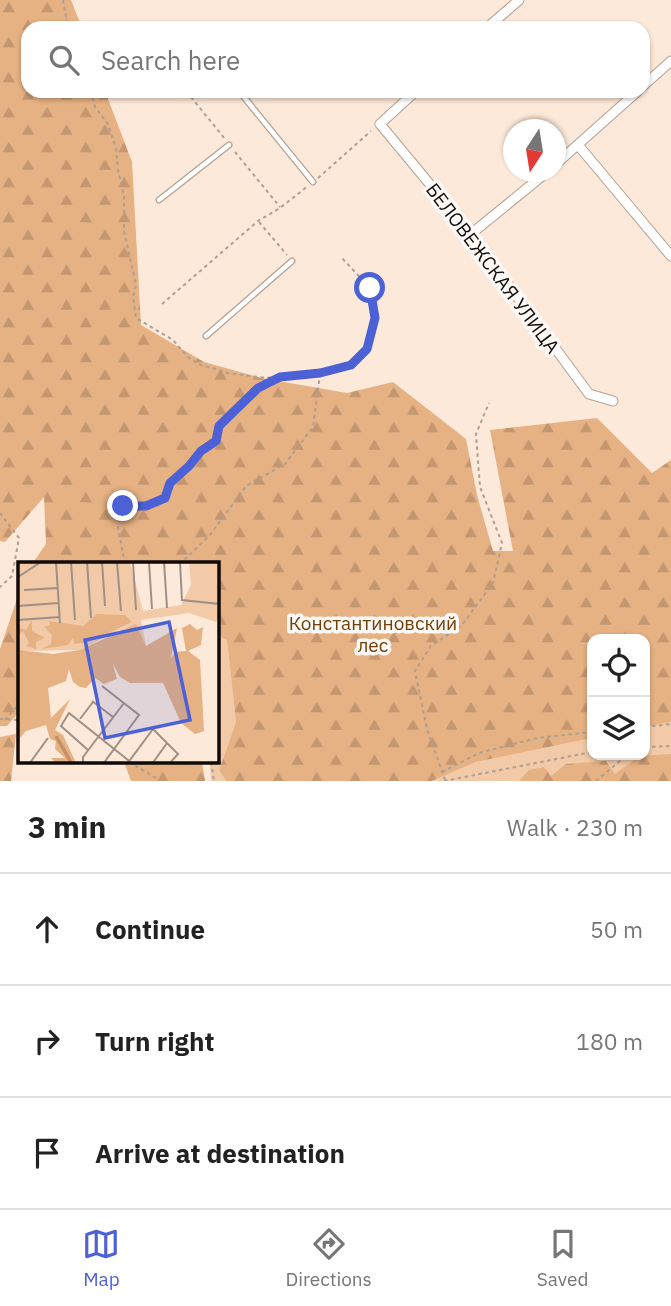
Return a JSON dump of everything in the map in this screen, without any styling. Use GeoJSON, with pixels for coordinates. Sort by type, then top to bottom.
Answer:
{"type":"FeatureCollection","features":[{"type":"Feature","properties":{"kind":"street"},"geometry":{"type":"LineString","coordinates":[[495,21],[519,0]]}},
{"type":"Feature","properties":{"kind":"street"},"geometry":{"type":"LineString","coordinates":[[650,80],[671,61]]}},
{"type":"Feature","properties":{"kind":"street"},"geometry":{"type":"LineString","coordinates":[[380,124],[408,98]]}},
{"type":"Feature","properties":{"kind":"street"},"geometry":{"type":"LineString","coordinates":[[566,155],[630,98]]}},
{"type":"Feature","properties":{"kind":"street","name":"БЕЛОВЕЖСКАЯ УЛИЦА"},"geometry":{"type":"LineString","coordinates":[[380,124],[471,234],[589,394],[613,401]]}},
{"type":"Feature","properties":{"kind":"street"},"geometry":{"type":"LineString","coordinates":[[578,145],[671,256]]}},
{"type":"Feature","properties":{"kind":"street"},"geometry":{"type":"LineString","coordinates":[[471,234],[535,182]]}},
{"type":"Feature","properties":{"kind":"lane"},"geometry":{"type":"LineString","coordinates":[[245,98],[313,182]]}},
{"type":"Feature","properties":{"kind":"lane"},"geometry":{"type":"LineString","coordinates":[[159,200],[229,145]]}},
{"type":"Feature","properties":{"kind":"lane"},"geometry":{"type":"LineString","coordinates":[[206,336],[292,261]]}},
{"type":"Feature","properties":{"kind":"path"},"geometry":{"type":"LineString","coordinates":[[62,0],[66,21]]}},
{"type":"Feature","properties":{"kind":"path"},"geometry":{"type":"LineString","coordinates":[[93,98],[95,107],[108,124],[116,148],[124,196],[124,231],[136,285],[133,296],[136,318],[173,340],[188,358],[200,365],[227,373],[266,378],[320,373],[351,365],[367,349],[375,318],[370,288],[341,257]]}},
{"type":"Feature","properties":{"kind":"path"},"geometry":{"type":"LineString","coordinates":[[192,98],[280,208]]}},
{"type":"Feature","properties":{"kind":"path"},"geometry":{"type":"LineString","coordinates":[[162,304],[258,222],[313,182],[380,124]]}},
{"type":"Feature","properties":{"kind":"path"},"geometry":{"type":"LineString","coordinates":[[258,222],[292,261]]}},
{"type":"Feature","properties":{"kind":"path"},"geometry":{"type":"LineString","coordinates":[[182,562],[211,535],[246,486],[285,464],[313,427],[320,373]]}},
{"type":"Feature","properties":{"kind":"path"},"geometry":{"type":"LineString","coordinates":[[125,562],[118,528],[123,506],[146,506],[165,498],[170,483],[201,451],[216,441],[219,426],[258,388],[280,377]]}},
{"type":"Feature","properties":{"kind":"path"},"geometry":{"type":"LineString","coordinates":[[489,403],[476,434],[480,486],[502,544],[493,583],[462,625],[431,646],[415,671],[427,729],[444,781],[587,753]]}},
{"type":"Feature","properties":{"kind":"path"},"geometry":{"type":"LineString","coordinates":[[0,513],[19,538],[12,576],[0,587]]}},
{"type":"Feature","properties":{"kind":"path"},"geometry":{"type":"LineString","coordinates":[[5,720],[18,705]]}},
{"type":"Feature","properties":{"kind":"path"},"geometry":{"type":"LineString","coordinates":[[0,719],[18,720]]}},
{"type":"Feature","properties":{"kind":"path"},"geometry":{"type":"LineString","coordinates":[[650,726],[671,724]]}},
{"type":"Feature","properties":{"kind":"path"},"geometry":{"type":"LineString","coordinates":[[442,772],[479,753],[537,737],[587,732]]}},
{"type":"Feature","properties":{"kind":"path"},"geometry":{"type":"LineString","coordinates":[[650,747],[671,746]]}},
{"type":"Feature","properties":{"kind":"path"},"geometry":{"type":"LineString","coordinates":[[596,781],[621,760]]}},
{"type":"Feature","properties":{"kind":"path"},"geometry":{"type":"LineString","coordinates":[[132,764],[161,781]]}},
{"type":"Feature","properties":{"kind":"shaded area"},"geometry":{"type":"Polygon","coordinates":[[[219,636],[227,639],[236,722],[219,770],[226,781],[211,781],[210,764],[219,764],[219,636]]]}},
{"type":"Feature","properties":{"kind":"shaded area"},"geometry":{"type":"Polygon","coordinates":[[[671,722],[671,781],[432,781],[476,762],[587,739],[587,760],[650,760],[650,726],[671,722]]]}},
{"type":"Feature","properties":{"kind":"green space","name":"Константиновский лес"},"geometry":{"type":"Polygon","coordinates":[[[0,0],[71,0],[79,21],[21,21],[21,98],[108,98],[132,162],[141,325],[204,362],[261,378],[347,393],[393,382],[466,439],[477,495],[493,551],[513,551],[490,430],[597,418],[652,473],[671,460],[671,722],[650,726],[650,634],[587,634],[587,739],[476,762],[432,781],[226,781],[219,770],[236,722],[227,640],[219,636],[219,562],[33,562],[46,544],[44,497],[5,542],[0,541],[0,0]]]}},
{"type":"Feature","properties":{"kind":"green space"},"geometry":{"type":"Polygon","coordinates":[[[18,596],[18,713],[7,726],[0,726],[0,649],[18,596]]]}},
{"type":"Feature","properties":{"kind":"green space"},"geometry":{"type":"Polygon","coordinates":[[[16,734],[11,781],[0,781],[0,737],[16,734]]]}},
{"type":"Feature","properties":{"kind":"green space"},"geometry":{"type":"Polygon","coordinates":[[[671,754],[671,781],[519,781],[529,770],[544,767],[551,776],[566,764],[606,761],[615,774],[634,760],[650,760],[650,755],[671,754]]]}},
{"type":"Feature","properties":{"kind":"green space"},"geometry":{"type":"Polygon","coordinates":[[[125,764],[202,764],[205,781],[131,781],[125,764]]]}},
{"type":"Feature","properties":{"kind":"route"},"geometry":{"type":"LineString","coordinates":[[123,506],[146,506],[165,498],[170,483],[201,451],[216,441],[219,426],[258,388],[280,377],[320,373],[351,365],[367,349],[375,318],[370,288]]}}]}
